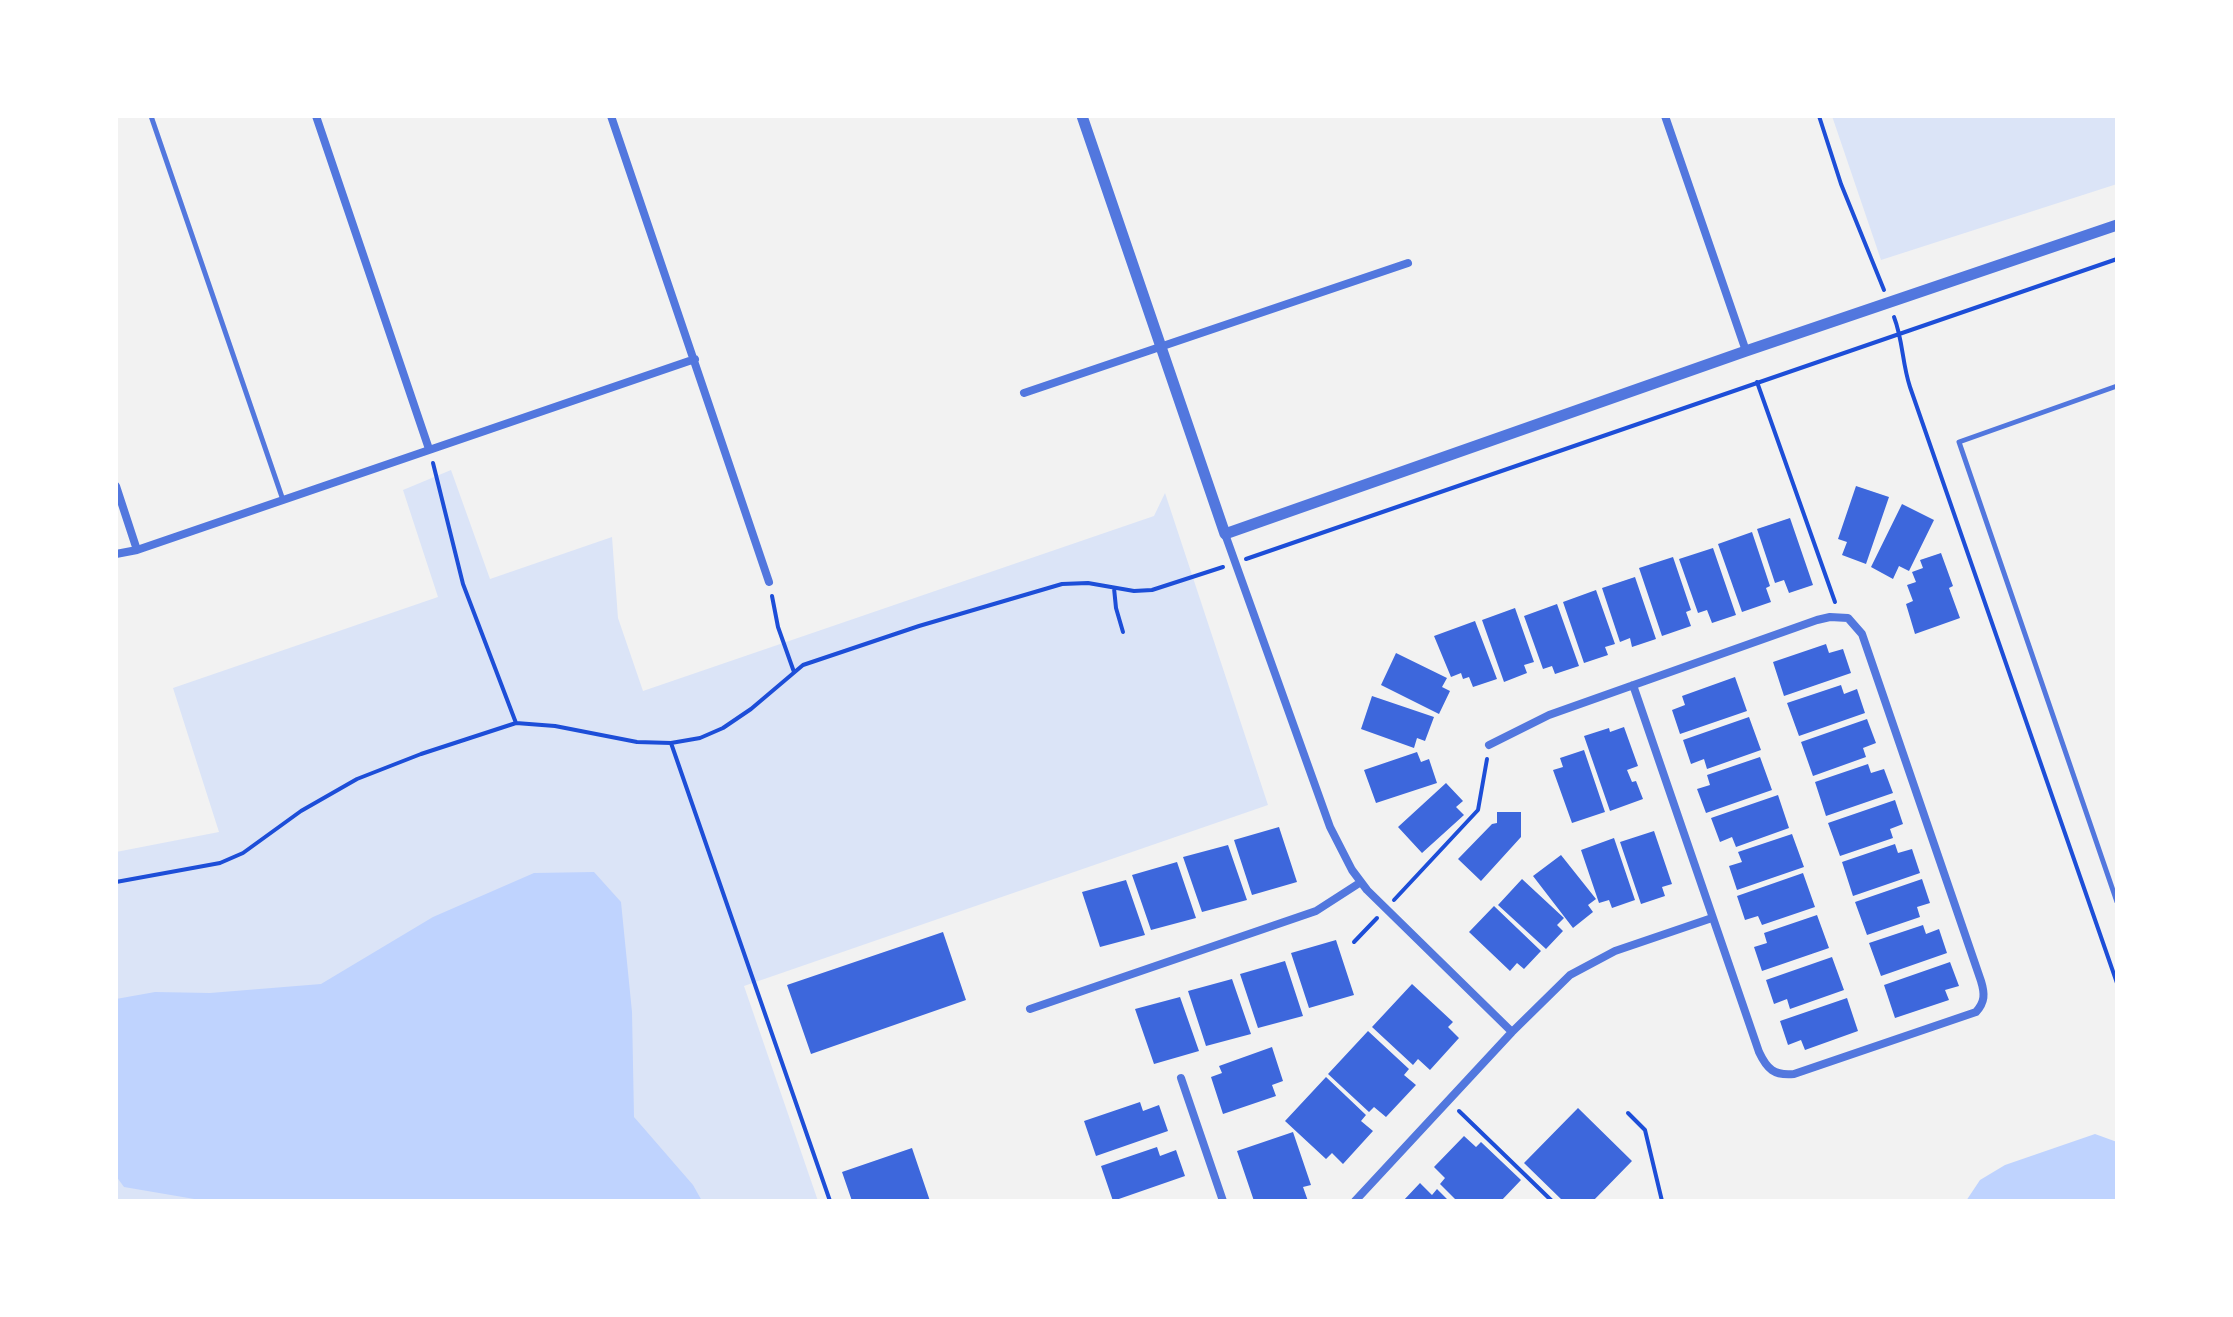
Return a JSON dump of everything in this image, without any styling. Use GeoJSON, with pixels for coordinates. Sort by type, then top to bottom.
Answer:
{"type":"FeatureCollection","features":[{"type":"Feature","properties":{"kind":"street"},"geometry":{"type":"LineString","coordinates":[[316,116],[429,449]]}},
{"type":"Feature","properties":{"kind":"street"},"geometry":{"type":"LineString","coordinates":[[611,116],[769,582]]}},
{"type":"Feature","properties":{"kind":"street"},"geometry":{"type":"LineString","coordinates":[[1082,116],[1225,534],[1341,851],[1361,882],[1512,1032]]}},
{"type":"Feature","properties":{"kind":"street"},"geometry":{"type":"LineString","coordinates":[[1665,116],[1746,351]]}},
{"type":"Feature","properties":{"kind":"street"},"geometry":{"type":"LineString","coordinates":[[1225,534],[2117,225]]}},
{"type":"Feature","properties":{"kind":"street"},"geometry":{"type":"LineString","coordinates":[[1024,393],[1408,263]]}},
{"type":"Feature","properties":{"kind":"street"},"geometry":{"type":"LineString","coordinates":[[116,554],[137,550],[695,359]]}},
{"type":"Feature","properties":{"kind":"street"},"geometry":{"type":"LineString","coordinates":[[116,486],[137,550]]}},
{"type":"Feature","properties":{"kind":"street"},"geometry":{"type":"LineString","coordinates":[[1489,745],[1549,715],[1633,685],[1817,620],[1848,618],[1862,634],[1985,992],[1983,1003],[1976,1012],[1794,1074],[1781,1075],[1770,1071],[1759,1052],[1633,685]]}},
{"type":"Feature","properties":{"kind":"street"},"geometry":{"type":"LineString","coordinates":[[1030,1009],[1316,911],[1361,882]]}},
{"type":"Feature","properties":{"kind":"street"},"geometry":{"type":"LineString","coordinates":[[1355,1201],[1553,989],[1583,966],[1615,951],[1712,918]]}},
{"type":"Feature","properties":{"kind":"street"},"geometry":{"type":"LineString","coordinates":[[1181,1078],[1223,1201]]}},
{"type":"Feature","properties":{"kind":"lane"},"geometry":{"type":"LineString","coordinates":[[151,116],[283,500]]}},
{"type":"Feature","properties":{"kind":"lane"},"geometry":{"type":"LineString","coordinates":[[2117,386],[1959,442],[2117,902]]}},
{"type":"Feature","properties":{"kind":"path"},"geometry":{"type":"LineString","coordinates":[[1819,116],[1841,184],[1900,333],[1904,349],[1902,363],[1910,387],[2117,983]]}},
{"type":"Feature","properties":{"kind":"path"},"geometry":{"type":"LineString","coordinates":[[1260,554],[2117,259]]}},
{"type":"Feature","properties":{"kind":"path"},"geometry":{"type":"LineString","coordinates":[[1757,382],[1840,617]]}},
{"type":"Feature","properties":{"kind":"path"},"geometry":{"type":"LineString","coordinates":[[429,449],[463,584],[516,723]]}},
{"type":"Feature","properties":{"kind":"path"},"geometry":{"type":"LineString","coordinates":[[116,882],[220,863],[243,853],[301,811],[357,779],[516,723],[555,726],[637,742],[671,743],[700,738],[723,728],[751,709],[803,665],[919,626],[1062,584],[1088,583],[1152,590],[1199,575]]}},
{"type":"Feature","properties":{"kind":"path"},"geometry":{"type":"LineString","coordinates":[[769,582],[778,627],[794,672]]}},
{"type":"Feature","properties":{"kind":"path"},"geometry":{"type":"LineString","coordinates":[[1114,588],[1123,632]]}},
{"type":"Feature","properties":{"kind":"path"},"geometry":{"type":"LineString","coordinates":[[671,743],[830,1201]]}},
{"type":"Feature","properties":{"kind":"path"},"geometry":{"type":"LineString","coordinates":[[1354,942],[1478,810],[1489,745]]}},
{"type":"Feature","properties":{"kind":"path"},"geometry":{"type":"LineString","coordinates":[[1448,1100],[1552,1201]]}},
{"type":"Feature","properties":{"kind":"path"},"geometry":{"type":"LineString","coordinates":[[1628,1113],[1645,1130],[1662,1201]]}},
{"type":"Feature","properties":{"kind":"shaded area"},"geometry":{"type":"Polygon","coordinates":[[[1832,116],[2117,116],[2117,184],[1881,260],[1832,116]]]}},
{"type":"Feature","properties":{"kind":"shaded area"},"geometry":{"type":"Polygon","coordinates":[[[451,470],[490,579],[612,537],[618,618],[643,691],[1154,516],[1165,493],[1268,805],[744,986],[818,1201],[116,1201],[116,852],[219,832],[173,688],[438,597],[403,490],[451,470]]]}},
{"type":"Feature","properties":{"kind":"water"},"geometry":{"type":"Polygon","coordinates":[[[594,872],[621,902],[632,1012],[634,1117],[693,1185],[702,1201],[206,1201],[124,1187],[116,1176],[116,999],[155,992],[210,993],[321,984],[433,917],[534,873],[594,872]]]}},
{"type":"Feature","properties":{"kind":"water"},"geometry":{"type":"Polygon","coordinates":[[[2095,1134],[2117,1142],[2117,1201],[1966,1201],[1980,1180],[2005,1165],[2095,1134]]]}},
{"type":"Feature","properties":{"kind":"building"},"geometry":{"type":"Polygon","coordinates":[[[1856,486],[1889,497],[1866,564],[1842,555],[1847,542],[1838,539],[1856,486]]]}},
{"type":"Feature","properties":{"kind":"building"},"geometry":{"type":"Polygon","coordinates":[[[1902,504],[1934,520],[1909,571],[1899,566],[1893,579],[1871,567],[1902,504]]]}},
{"type":"Feature","properties":{"kind":"building"},"geometry":{"type":"Polygon","coordinates":[[[1790,518],[1813,585],[1789,593],[1784,580],[1775,583],[1757,529],[1790,518]]]}},
{"type":"Feature","properties":{"kind":"building"},"geometry":{"type":"Polygon","coordinates":[[[1752,532],[1770,586],[1766,588],[1771,602],[1742,612],[1718,544],[1752,532]]]}},
{"type":"Feature","properties":{"kind":"building"},"geometry":{"type":"Polygon","coordinates":[[[1713,548],[1736,615],[1712,623],[1707,610],[1698,613],[1679,559],[1713,548]]]}},
{"type":"Feature","properties":{"kind":"building"},"geometry":{"type":"Polygon","coordinates":[[[1941,553],[1960,618],[1915,634],[1906,604],[1913,601],[1907,585],[1916,582],[1912,572],[1923,568],[1920,560],[1941,553]]]}},
{"type":"Feature","properties":{"kind":"building"},"geometry":{"type":"Polygon","coordinates":[[[1673,557],[1691,610],[1686,612],[1691,626],[1662,636],[1639,568],[1673,557]]]}},
{"type":"Feature","properties":{"kind":"building"},"geometry":{"type":"Polygon","coordinates":[[[1635,577],[1656,639],[1632,647],[1630,638],[1620,642],[1602,588],[1635,577]]]}},
{"type":"Feature","properties":{"kind":"building"},"geometry":{"type":"Polygon","coordinates":[[[1596,590],[1615,644],[1605,647],[1608,655],[1584,663],[1563,602],[1596,590]]]}},
{"type":"Feature","properties":{"kind":"building"},"geometry":{"type":"Polygon","coordinates":[[[1557,604],[1579,666],[1555,674],[1552,666],[1543,669],[1524,616],[1557,604]]]}},
{"type":"Feature","properties":{"kind":"building"},"geometry":{"type":"Polygon","coordinates":[[[1515,608],[1534,662],[1524,665],[1527,673],[1504,682],[1482,620],[1515,608]]]}},
{"type":"Feature","properties":{"kind":"building"},"geometry":{"type":"Polygon","coordinates":[[[1475,621],[1497,679],[1473,687],[1469,677],[1463,679],[1461,673],[1451,677],[1434,636],[1475,621]]]}},
{"type":"Feature","properties":{"kind":"building"},"geometry":{"type":"Polygon","coordinates":[[[1826,644],[1829,653],[1843,649],[1851,673],[1784,696],[1773,662],[1826,644]]]}},
{"type":"Feature","properties":{"kind":"building"},"geometry":{"type":"Polygon","coordinates":[[[1396,653],[1447,678],[1442,687],[1450,691],[1439,714],[1381,685],[1396,653]]]}},
{"type":"Feature","properties":{"kind":"building"},"geometry":{"type":"Polygon","coordinates":[[[1735,677],[1747,711],[1680,734],[1672,710],[1685,705],[1682,696],[1735,677]]]}},
{"type":"Feature","properties":{"kind":"building"},"geometry":{"type":"Polygon","coordinates":[[[1841,685],[1844,694],[1857,689],[1865,713],[1799,736],[1787,703],[1841,685]]]}},
{"type":"Feature","properties":{"kind":"building"},"geometry":{"type":"Polygon","coordinates":[[[1372,696],[1434,717],[1425,741],[1417,738],[1414,748],[1361,729],[1372,696]]]}},
{"type":"Feature","properties":{"kind":"building"},"geometry":{"type":"Polygon","coordinates":[[[1749,717],[1761,750],[1707,769],[1704,759],[1691,764],[1683,740],[1749,717]]]}},
{"type":"Feature","properties":{"kind":"building"},"geometry":{"type":"Polygon","coordinates":[[[1867,719],[1876,743],[1863,748],[1866,757],[1813,776],[1801,742],[1867,719]]]}},
{"type":"Feature","properties":{"kind":"building"},"geometry":{"type":"Polygon","coordinates":[[[1624,727],[1638,766],[1627,770],[1632,782],[1636,781],[1643,799],[1610,811],[1584,736],[1624,727]]]}},
{"type":"Feature","properties":{"kind":"building"},"geometry":{"type":"Polygon","coordinates":[[[1584,750],[1605,812],[1572,823],[1553,770],[1563,767],[1560,758],[1584,750]]]}},
{"type":"Feature","properties":{"kind":"building"},"geometry":{"type":"Polygon","coordinates":[[[1417,752],[1421,762],[1429,759],[1437,783],[1376,803],[1364,770],[1417,752]]]}},
{"type":"Feature","properties":{"kind":"building"},"geometry":{"type":"Polygon","coordinates":[[[1760,757],[1772,790],[1706,813],[1697,789],[1710,785],[1707,775],[1760,757]]]}},
{"type":"Feature","properties":{"kind":"building"},"geometry":{"type":"Polygon","coordinates":[[[1868,764],[1871,773],[1884,769],[1893,793],[1826,816],[1815,782],[1868,764]]]}},
{"type":"Feature","properties":{"kind":"building"},"geometry":{"type":"Polygon","coordinates":[[[1446,783],[1463,801],[1456,807],[1464,815],[1422,853],[1398,827],[1446,783]]]}},
{"type":"Feature","properties":{"kind":"building"},"geometry":{"type":"Polygon","coordinates":[[[1778,795],[1789,828],[1736,847],[1732,837],[1720,842],[1711,818],[1778,795]]]}},
{"type":"Feature","properties":{"kind":"building"},"geometry":{"type":"Polygon","coordinates":[[[1895,800],[1903,824],[1890,829],[1893,838],[1840,856],[1828,823],[1895,800]]]}},
{"type":"Feature","properties":{"kind":"building"},"geometry":{"type":"Polygon","coordinates":[[[1497,812],[1521,812],[1521,837],[1481,881],[1458,859],[1492,824],[1497,823],[1497,812]]]}},
{"type":"Feature","properties":{"kind":"building"},"geometry":{"type":"Polygon","coordinates":[[[1279,827],[1297,882],[1252,895],[1234,840],[1279,827]]]}},
{"type":"Feature","properties":{"kind":"building"},"geometry":{"type":"Polygon","coordinates":[[[1654,831],[1672,884],[1662,887],[1665,896],[1641,904],[1620,842],[1654,831]]]}},
{"type":"Feature","properties":{"kind":"building"},"geometry":{"type":"Polygon","coordinates":[[[1792,834],[1804,867],[1737,890],[1729,866],[1742,862],[1738,852],[1792,834]]]}},
{"type":"Feature","properties":{"kind":"building"},"geometry":{"type":"Polygon","coordinates":[[[1614,838],[1635,900],[1612,908],[1609,900],[1599,903],[1581,850],[1614,838]]]}},
{"type":"Feature","properties":{"kind":"building"},"geometry":{"type":"Polygon","coordinates":[[[1895,844],[1898,853],[1912,849],[1920,873],[1853,896],[1842,862],[1895,844]]]}},
{"type":"Feature","properties":{"kind":"building"},"geometry":{"type":"Polygon","coordinates":[[[1228,845],[1247,900],[1202,912],[1183,857],[1228,845]]]}},
{"type":"Feature","properties":{"kind":"building"},"geometry":{"type":"Polygon","coordinates":[[[1561,855],[1596,899],[1588,905],[1593,912],[1573,928],[1533,876],[1561,855]]]}},
{"type":"Feature","properties":{"kind":"building"},"geometry":{"type":"Polygon","coordinates":[[[1177,862],[1196,918],[1151,930],[1132,875],[1177,862]]]}},
{"type":"Feature","properties":{"kind":"building"},"geometry":{"type":"Polygon","coordinates":[[[1803,873],[1815,907],[1762,925],[1758,916],[1745,920],[1737,896],[1803,873]]]}},
{"type":"Feature","properties":{"kind":"building"},"geometry":{"type":"Polygon","coordinates":[[[1522,879],[1564,918],[1557,925],[1563,931],[1546,949],[1498,905],[1522,879]]]}},
{"type":"Feature","properties":{"kind":"building"},"geometry":{"type":"Polygon","coordinates":[[[1922,879],[1930,903],[1917,907],[1920,917],[1867,935],[1855,902],[1922,879]]]}},
{"type":"Feature","properties":{"kind":"building"},"geometry":{"type":"Polygon","coordinates":[[[1126,880],[1145,935],[1100,947],[1082,892],[1126,880]]]}},
{"type":"Feature","properties":{"kind":"building"},"geometry":{"type":"Polygon","coordinates":[[[1494,906],[1541,951],[1524,969],[1517,963],[1510,971],[1469,932],[1494,906]]]}},
{"type":"Feature","properties":{"kind":"building"},"geometry":{"type":"Polygon","coordinates":[[[1817,915],[1829,948],[1762,971],[1754,947],[1767,943],[1764,933],[1817,915]]]}},
{"type":"Feature","properties":{"kind":"building"},"geometry":{"type":"Polygon","coordinates":[[[1923,925],[1926,934],[1939,929],[1947,953],[1881,976],[1869,943],[1923,925]]]}},
{"type":"Feature","properties":{"kind":"building"},"geometry":{"type":"Polygon","coordinates":[[[943,932],[966,1000],[811,1054],[787,985],[943,932]]]}},
{"type":"Feature","properties":{"kind":"building"},"geometry":{"type":"Polygon","coordinates":[[[1336,940],[1354,995],[1309,1008],[1291,953],[1336,940]]]}},
{"type":"Feature","properties":{"kind":"building"},"geometry":{"type":"Polygon","coordinates":[[[1832,957],[1844,990],[1790,1009],[1787,999],[1774,1004],[1766,980],[1832,957]]]}},
{"type":"Feature","properties":{"kind":"building"},"geometry":{"type":"Polygon","coordinates":[[[1285,961],[1303,1016],[1258,1028],[1240,974],[1285,961]]]}},
{"type":"Feature","properties":{"kind":"building"},"geometry":{"type":"Polygon","coordinates":[[[1950,962],[1959,986],[1945,990],[1949,1000],[1895,1018],[1884,985],[1950,962]]]}},
{"type":"Feature","properties":{"kind":"building"},"geometry":{"type":"Polygon","coordinates":[[[1232,979],[1251,1034],[1206,1046],[1188,991],[1232,979]]]}},
{"type":"Feature","properties":{"kind":"building"},"geometry":{"type":"Polygon","coordinates":[[[1412,984],[1453,1022],[1448,1027],[1459,1038],[1430,1070],[1418,1059],[1413,1065],[1372,1027],[1412,984]]]}},
{"type":"Feature","properties":{"kind":"building"},"geometry":{"type":"Polygon","coordinates":[[[1180,997],[1199,1051],[1154,1064],[1135,1009],[1180,997]]]}},
{"type":"Feature","properties":{"kind":"building"},"geometry":{"type":"Polygon","coordinates":[[[1847,998],[1858,1031],[1805,1050],[1801,1040],[1788,1045],[1780,1021],[1847,998]]]}},
{"type":"Feature","properties":{"kind":"building"},"geometry":{"type":"Polygon","coordinates":[[[1368,1031],[1409,1069],[1404,1075],[1416,1085],[1386,1117],[1374,1107],[1369,1112],[1328,1074],[1368,1031]]]}},
{"type":"Feature","properties":{"kind":"building"},"geometry":{"type":"Polygon","coordinates":[[[1272,1047],[1283,1081],[1272,1085],[1276,1096],[1223,1114],[1211,1077],[1222,1073],[1219,1066],[1272,1047]]]}},
{"type":"Feature","properties":{"kind":"building"},"geometry":{"type":"Polygon","coordinates":[[[1326,1077],[1366,1115],[1361,1121],[1373,1131],[1343,1164],[1332,1153],[1326,1159],[1285,1121],[1326,1077]]]}},
{"type":"Feature","properties":{"kind":"building"},"geometry":{"type":"Polygon","coordinates":[[[1140,1102],[1143,1111],[1159,1105],[1168,1131],[1096,1156],[1084,1121],[1140,1102]]]}},
{"type":"Feature","properties":{"kind":"building"},"geometry":{"type":"Polygon","coordinates":[[[1578,1108],[1632,1161],[1593,1201],[1563,1201],[1524,1163],[1578,1108]]]}},
{"type":"Feature","properties":{"kind":"building"},"geometry":{"type":"Polygon","coordinates":[[[1293,1132],[1311,1185],[1303,1187],[1308,1201],[1254,1201],[1237,1151],[1293,1132]]]}},
{"type":"Feature","properties":{"kind":"building"},"geometry":{"type":"Polygon","coordinates":[[[1464,1136],[1476,1147],[1481,1142],[1521,1180],[1501,1201],[1457,1201],[1440,1184],[1445,1178],[1434,1167],[1464,1136]]]}},
{"type":"Feature","properties":{"kind":"building"},"geometry":{"type":"Polygon","coordinates":[[[1157,1147],[1160,1156],[1176,1150],[1185,1176],[1113,1201],[1101,1166],[1157,1147]]]}},
{"type":"Feature","properties":{"kind":"building"},"geometry":{"type":"Polygon","coordinates":[[[912,1148],[930,1201],[852,1201],[842,1172],[912,1148]]]}},
{"type":"Feature","properties":{"kind":"building"},"geometry":{"type":"Polygon","coordinates":[[[1420,1183],[1432,1195],[1437,1189],[1449,1201],[1403,1201],[1420,1183]]]}}]}
